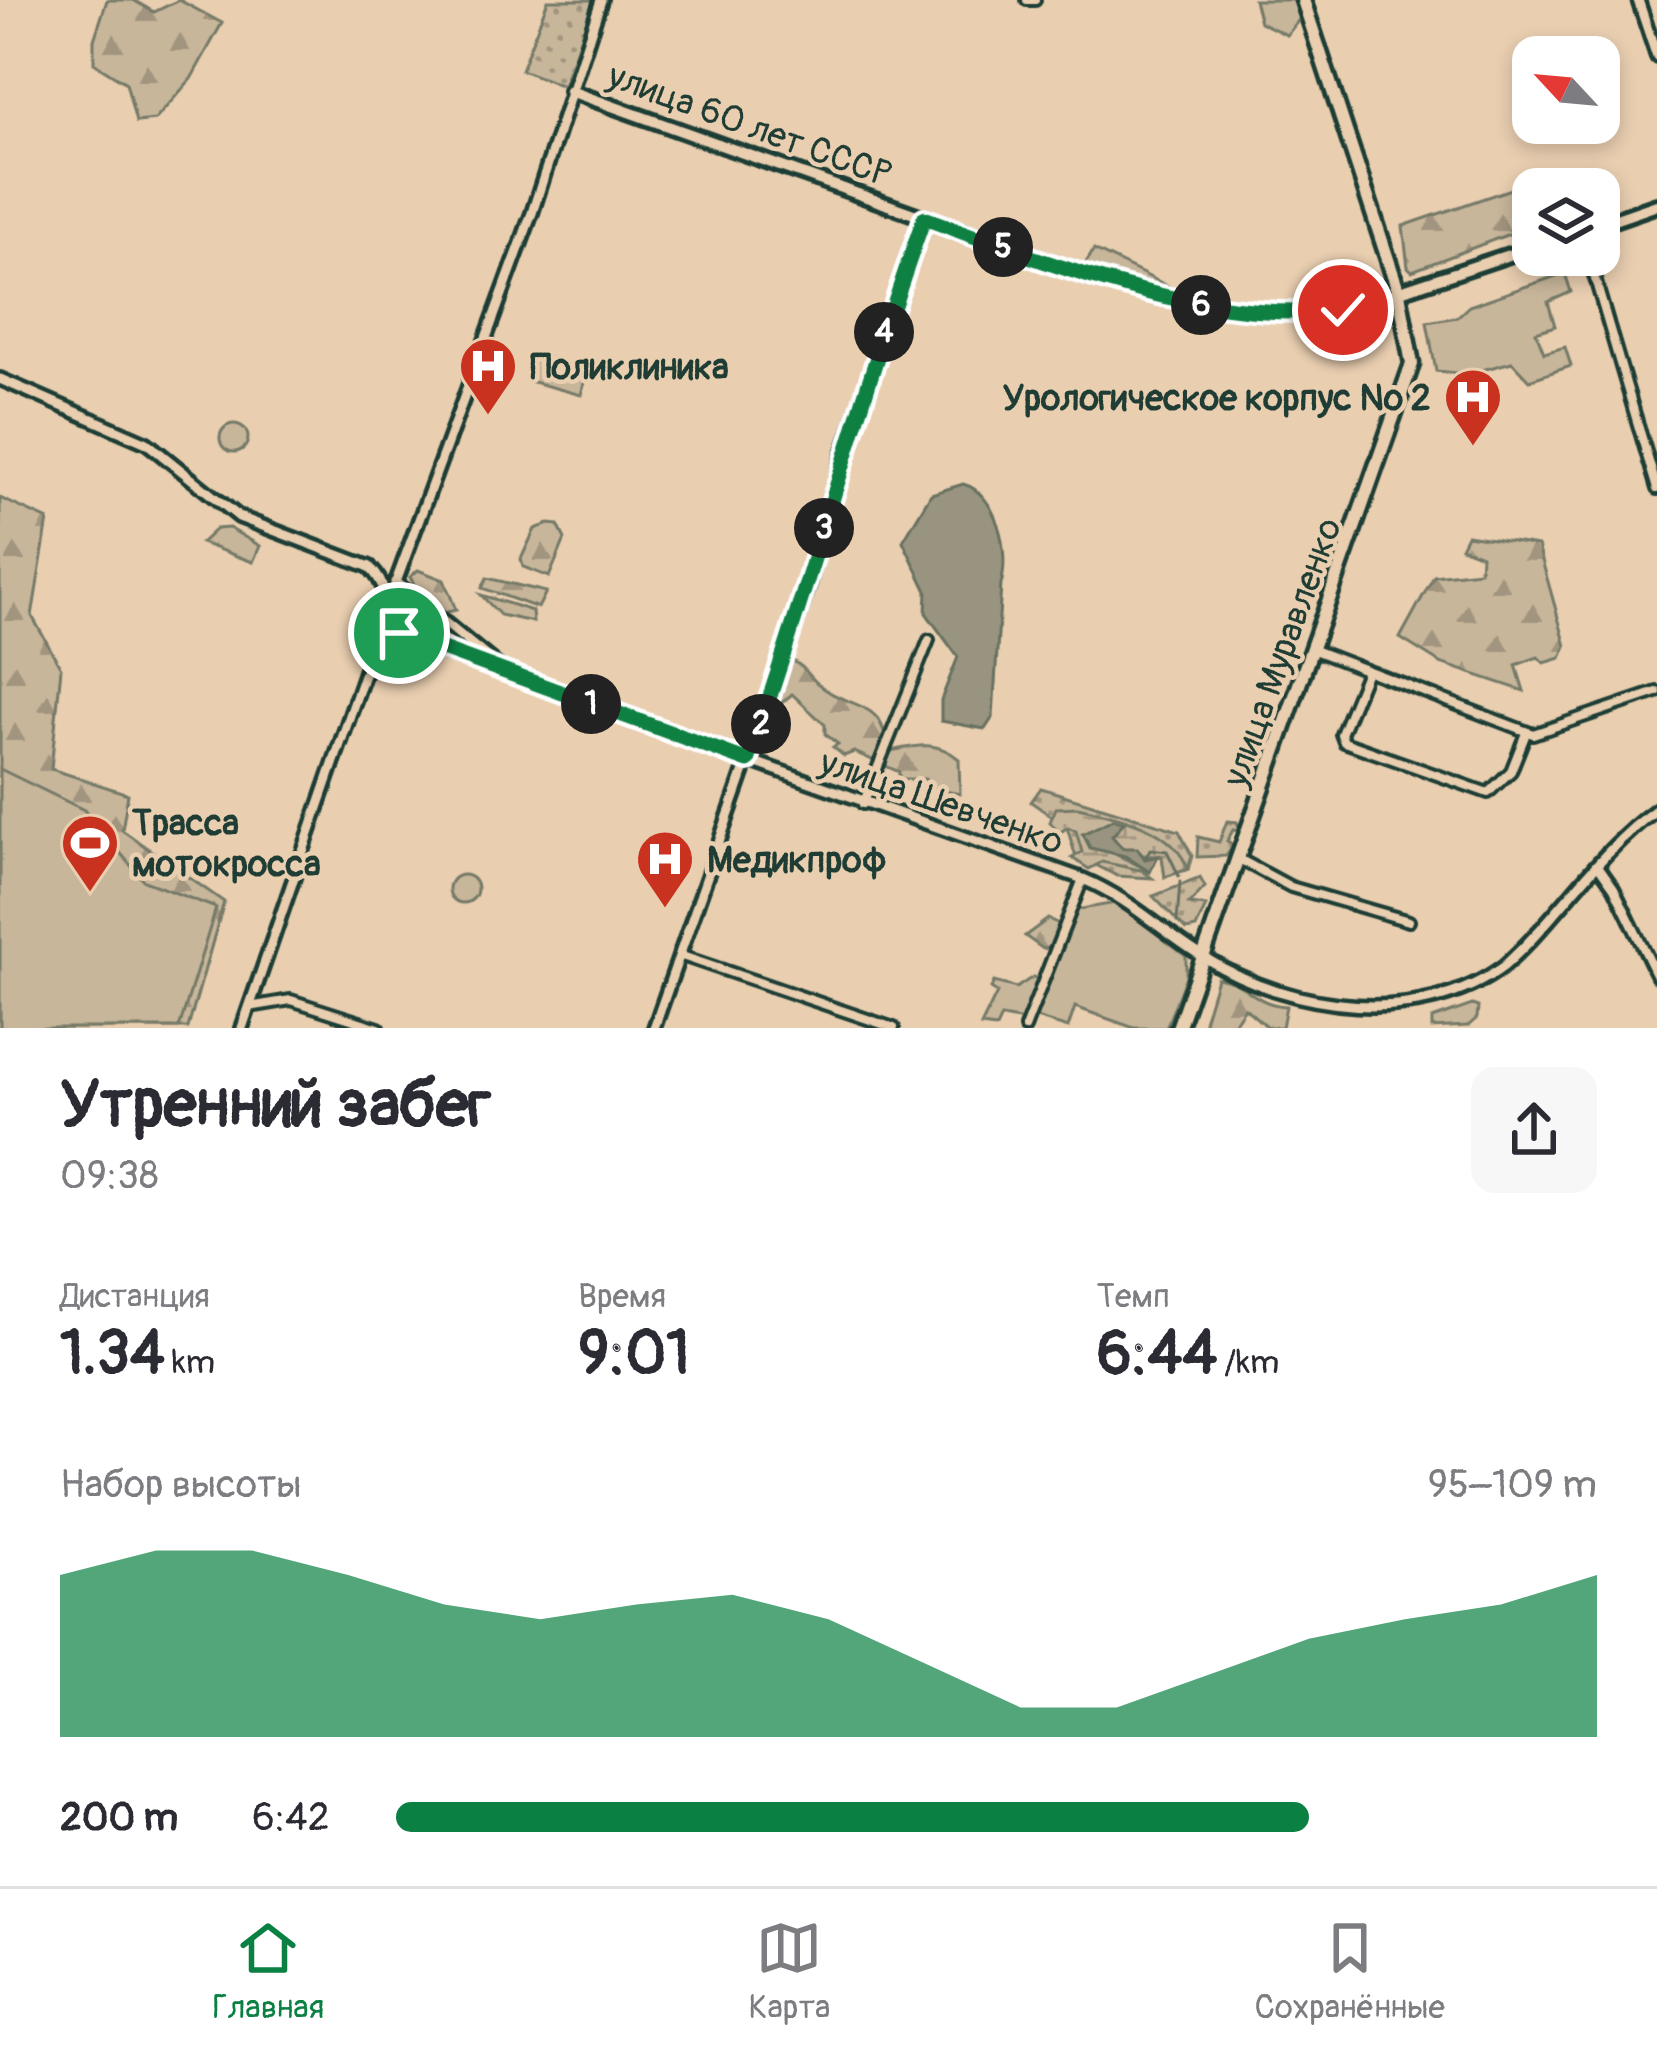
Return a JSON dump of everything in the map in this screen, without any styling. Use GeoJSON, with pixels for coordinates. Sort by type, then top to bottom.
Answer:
{"type":"FeatureCollection","features":[{"type":"Feature","properties":{"kind":"main road","name":"улица Муравленко"},"geometry":{"type":"LineString","coordinates":[[1178,1028],[1411,374],[1412,344],[1399,293],[1303,0]]}},
{"type":"Feature","properties":{"kind":"main road","name":"улица 60 лет СССР"},"geometry":{"type":"LineString","coordinates":[[569,92],[1101,281],[1196,304],[1308,313],[1343,310],[1512,255]]}},
{"type":"Feature","properties":{"kind":"main road"},"geometry":{"type":"LineString","coordinates":[[1620,218],[1657,205]]}},
{"type":"Feature","properties":{"kind":"street"},"geometry":{"type":"LineString","coordinates":[[242,1028],[389,601],[532,213],[602,0]]}},
{"type":"Feature","properties":{"kind":"street"},"geometry":{"type":"LineString","coordinates":[[1638,0],[1657,57]]}},
{"type":"Feature","properties":{"kind":"street"},"geometry":{"type":"LineString","coordinates":[[654,1028],[815,566],[844,451],[924,218]]}},
{"type":"Feature","properties":{"kind":"street"},"geometry":{"type":"LineString","coordinates":[[1594,276],[1657,489]]}},
{"type":"Feature","properties":{"kind":"street"},"geometry":{"type":"LineString","coordinates":[[0,379],[147,443],[239,517],[368,566],[396,582],[513,675]]}},
{"type":"Feature","properties":{"kind":"street"},"geometry":{"type":"LineString","coordinates":[[368,566],[383,580],[392,623],[406,638]]}},
{"type":"Feature","properties":{"kind":"street"},"geometry":{"type":"LineString","coordinates":[[389,601],[400,592],[416,597]]}},
{"type":"Feature","properties":{"kind":"street"},"geometry":{"type":"LineString","coordinates":[[372,649],[382,637],[433,635],[435,614]]}},
{"type":"Feature","properties":{"kind":"street","name":"улица Шевченко"},"geometry":{"type":"LineString","coordinates":[[406,638],[1083,879],[1137,906],[1203,957],[1333,1006],[1375,1012],[1429,1006],[1466,993],[1503,967],[1597,864],[1657,809]]}},
{"type":"Feature","properties":{"kind":"street"},"geometry":{"type":"LineString","coordinates":[[863,804],[929,640]]}},
{"type":"Feature","properties":{"kind":"street"},"geometry":{"type":"LineString","coordinates":[[1314,650],[1526,733],[1551,732],[1657,692]]}},
{"type":"Feature","properties":{"kind":"street"},"geometry":{"type":"LineString","coordinates":[[1366,671],[1341,734],[1344,742],[1489,793],[1511,771],[1526,733]]}},
{"type":"Feature","properties":{"kind":"street"},"geometry":{"type":"LineString","coordinates":[[1239,859],[1284,884],[1408,921]]}},
{"type":"Feature","properties":{"kind":"street"},"geometry":{"type":"LineString","coordinates":[[1597,864],[1657,976]]}},
{"type":"Feature","properties":{"kind":"street"},"geometry":{"type":"LineString","coordinates":[[1025,1028],[1083,879]]}},
{"type":"Feature","properties":{"kind":"street"},"geometry":{"type":"LineString","coordinates":[[679,955],[894,1028]]}},
{"type":"Feature","properties":{"kind":"street"},"geometry":{"type":"LineString","coordinates":[[248,1007],[292,1000],[379,1028]]}},
{"type":"Feature","properties":{"kind":"green space"},"geometry":{"type":"Polygon","coordinates":[[[107,0],[133,0],[154,12],[179,0],[222,23],[191,79],[155,120],[136,122],[126,83],[94,63],[94,40],[107,0]]]}},
{"type":"Feature","properties":{"kind":"green space"},"geometry":{"type":"Polygon","coordinates":[[[548,0],[594,0],[563,86],[521,70],[548,0]]]}},
{"type":"Feature","properties":{"kind":"green space"},"geometry":{"type":"Polygon","coordinates":[[[1254,0],[1296,0],[1301,17],[1287,35],[1260,22],[1254,0]]]}},
{"type":"Feature","properties":{"kind":"green space"},"geometry":{"type":"Polygon","coordinates":[[[1512,188],[1512,233],[1412,271],[1403,226],[1512,188]]]}},
{"type":"Feature","properties":{"kind":"green space"},"geometry":{"type":"Polygon","coordinates":[[[1094,250],[1174,289],[1139,286],[1082,269],[1094,250]]]}},
{"type":"Feature","properties":{"kind":"green space"},"geometry":{"type":"Polygon","coordinates":[[[1566,276],[1571,292],[1548,302],[1555,326],[1536,332],[1544,353],[1565,347],[1571,366],[1529,380],[1512,362],[1467,374],[1436,371],[1427,322],[1457,317],[1469,306],[1566,276]]]}},
{"type":"Feature","properties":{"kind":"green space"},"geometry":{"type":"Polygon","coordinates":[[[538,354],[587,372],[581,395],[529,381],[526,373],[538,354]]]}},
{"type":"Feature","properties":{"kind":"green space"},"geometry":{"type":"Polygon","coordinates":[[[234,424],[244,428],[248,438],[244,448],[234,452],[224,448],[220,438],[224,428],[234,424]]]}},
{"type":"Feature","properties":{"kind":"green space","name":"Трасса мотокросса"},"geometry":{"type":"Polygon","coordinates":[[[0,498],[48,520],[32,616],[61,668],[51,769],[128,794],[122,830],[224,902],[188,1028],[0,1028],[0,498]]]}},
{"type":"Feature","properties":{"kind":"green space"},"geometry":{"type":"Polygon","coordinates":[[[558,525],[565,539],[549,577],[523,567],[521,559],[535,529],[558,525]]]}},
{"type":"Feature","properties":{"kind":"green space"},"geometry":{"type":"Polygon","coordinates":[[[229,528],[260,546],[253,562],[201,543],[216,529],[229,528]]]}},
{"type":"Feature","properties":{"kind":"green space"},"geometry":{"type":"Polygon","coordinates":[[[1467,535],[1538,546],[1566,646],[1561,658],[1544,663],[1538,657],[1516,665],[1524,691],[1440,663],[1400,638],[1434,576],[1480,571],[1481,555],[1461,547],[1467,535]]]}},
{"type":"Feature","properties":{"kind":"green space"},"geometry":{"type":"Polygon","coordinates":[[[418,570],[444,580],[456,610],[443,613],[418,592],[410,577],[418,570]]]}},
{"type":"Feature","properties":{"kind":"green space"},"geometry":{"type":"Polygon","coordinates":[[[487,578],[546,592],[538,608],[482,588],[487,578]]]}},
{"type":"Feature","properties":{"kind":"green space"},"geometry":{"type":"Polygon","coordinates":[[[481,595],[532,611],[533,622],[500,615],[481,595]]]}},
{"type":"Feature","properties":{"kind":"green space"},"geometry":{"type":"Polygon","coordinates":[[[400,597],[431,619],[428,632],[417,635],[400,626],[393,607],[400,597]]]}},
{"type":"Feature","properties":{"kind":"green space"},"geometry":{"type":"Polygon","coordinates":[[[788,659],[828,692],[873,714],[885,735],[886,752],[933,746],[959,759],[960,794],[929,788],[925,779],[899,779],[899,772],[854,752],[844,756],[825,734],[825,725],[792,694],[770,713],[788,659]]]}},
{"type":"Feature","properties":{"kind":"green space","name":"Трасса мотокросса"},"geometry":{"type":"Polygon","coordinates":[[[0,769],[84,810],[144,881],[216,908],[179,1028],[0,1028],[0,769]]]}},
{"type":"Feature","properties":{"kind":"green space"},"geometry":{"type":"Polygon","coordinates":[[[1041,788],[1179,831],[1192,856],[1188,869],[1165,877],[1162,856],[1128,851],[1111,837],[1123,822],[1091,831],[1152,878],[1117,876],[1075,854],[1067,827],[1031,802],[1041,788]]]}},
{"type":"Feature","properties":{"kind":"green space"},"geometry":{"type":"Polygon","coordinates":[[[1078,807],[1126,819],[1157,833],[1181,855],[1188,869],[1165,877],[1162,856],[1128,851],[1111,837],[1123,822],[1083,834],[1150,872],[1102,862],[1089,869],[1072,858],[1082,852],[1076,831],[1068,827],[1059,833],[1050,822],[1056,808],[1078,807]]]}},
{"type":"Feature","properties":{"kind":"green space"},"geometry":{"type":"Polygon","coordinates":[[[1227,821],[1237,822],[1240,831],[1233,830],[1227,841],[1233,846],[1226,856],[1197,857],[1198,837],[1219,842],[1227,821]]]}},
{"type":"Feature","properties":{"kind":"green space"},"geometry":{"type":"Polygon","coordinates":[[[463,875],[473,879],[477,889],[473,899],[463,903],[453,899],[449,889],[453,879],[463,875]]]}},
{"type":"Feature","properties":{"kind":"green space"},"geometry":{"type":"Polygon","coordinates":[[[1200,878],[1205,887],[1189,904],[1206,906],[1196,928],[1186,930],[1153,896],[1200,878]]]}},
{"type":"Feature","properties":{"kind":"green space"},"geometry":{"type":"Polygon","coordinates":[[[1116,903],[1186,956],[1186,976],[1166,1028],[1134,1028],[1075,1007],[1068,1028],[1033,1017],[1075,910],[1116,903]]]}},
{"type":"Feature","properties":{"kind":"green space"},"geometry":{"type":"Polygon","coordinates":[[[1048,919],[1061,925],[1053,947],[1043,949],[1025,936],[1048,919]]]}},
{"type":"Feature","properties":{"kind":"green space"},"geometry":{"type":"Polygon","coordinates":[[[1033,977],[1040,980],[1024,1021],[1001,1017],[996,1028],[981,1026],[997,993],[991,989],[994,982],[1016,988],[1033,977]]]}},
{"type":"Feature","properties":{"kind":"green space"},"geometry":{"type":"Polygon","coordinates":[[[1217,978],[1286,1006],[1282,1027],[1267,1027],[1245,1008],[1231,1028],[1207,1028],[1204,1021],[1217,978]]]}},
{"type":"Feature","properties":{"kind":"green space"},"geometry":{"type":"Polygon","coordinates":[[[1478,1007],[1477,1018],[1468,1026],[1432,1028],[1432,1019],[1478,1007]]]}},
{"type":"Feature","properties":{"kind":"shaded area"},"geometry":{"type":"Polygon","coordinates":[[[963,484],[985,499],[993,512],[1004,557],[993,717],[985,729],[941,721],[941,700],[958,657],[926,613],[927,591],[903,541],[931,494],[963,484]]]}},
{"type":"Feature","properties":{"kind":"shaded area"},"geometry":{"type":"Polygon","coordinates":[[[1113,819],[1124,822],[1112,836],[1122,848],[1137,848],[1145,859],[1158,856],[1150,872],[1125,856],[1090,848],[1083,834],[1113,819]]]}},
{"type":"Feature","properties":{"kind":"waterway"},"geometry":{"type":"LineString","coordinates":[[1145,859],[1150,849],[1167,851],[1179,876]]}},
{"type":"Feature","properties":{"kind":"waterway"},"geometry":{"type":"LineString","coordinates":[[1177,922],[1180,882]]}},
{"type":"Feature","properties":{"kind":"place","name":"Поликлиника"},"geometry":{"type":"Point","coordinates":[488,417]}},
{"type":"Feature","properties":{"kind":"place","name":"Урологическое корпус № 2"},"geometry":{"type":"Point","coordinates":[1473,448]}},
{"type":"Feature","properties":{"kind":"place","name":"Трасса мотокросса"},"geometry":{"type":"Point","coordinates":[90,894]}},
{"type":"Feature","properties":{"kind":"place","name":"Медикпроф"},"geometry":{"type":"Point","coordinates":[665,910]}},
{"type":"Feature","properties":{"kind":"route"},"geometry":{"type":"LineString","coordinates":[[399,633],[748,761],[820,551],[832,488],[924,218],[1088,276],[1196,304],[1266,312],[1343,310]]}}]}
